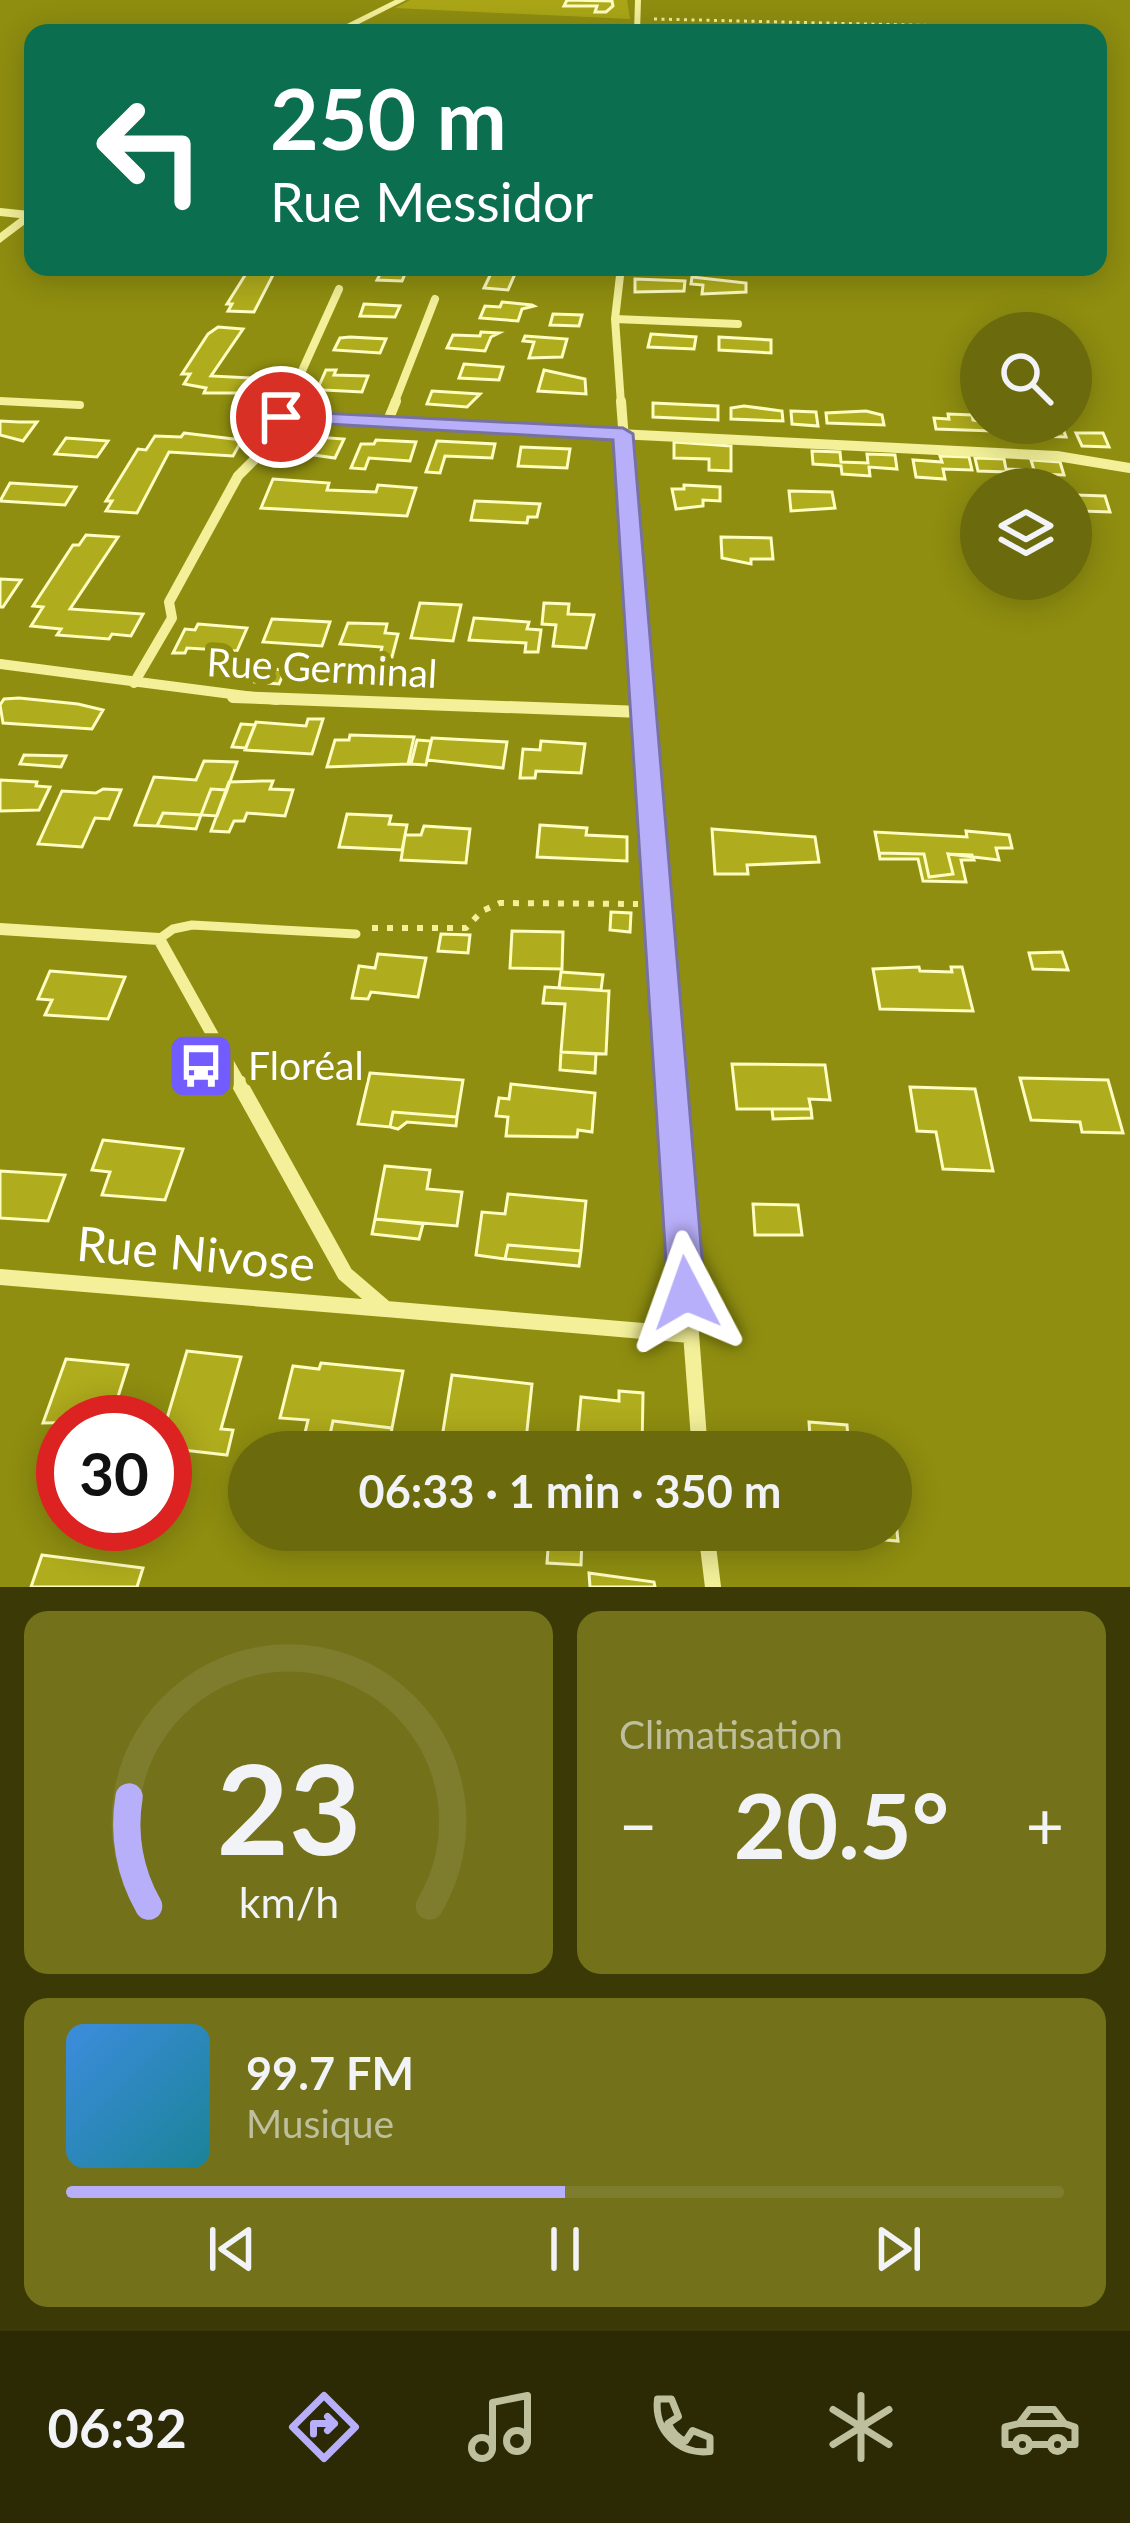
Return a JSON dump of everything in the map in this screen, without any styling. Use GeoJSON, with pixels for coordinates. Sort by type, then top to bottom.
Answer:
{"type":"FeatureCollection","features":[{"type":"Feature","properties":{"kind":"street"},"geometry":{"type":"LineString","coordinates":[[353,24],[402,0]]}},
{"type":"Feature","properties":{"kind":"street"},"geometry":{"type":"LineString","coordinates":[[638,0],[638,24]]}},
{"type":"Feature","properties":{"kind":"street"},"geometry":{"type":"LineString","coordinates":[[0,239],[24,220]]}},
{"type":"Feature","properties":{"kind":"street"},"geometry":{"type":"LineString","coordinates":[[620,276],[614,319],[698,1431]]}},
{"type":"Feature","properties":{"kind":"street"},"geometry":{"type":"LineString","coordinates":[[134,683],[172,618],[169,602],[215,518],[281,417],[339,289]]}},
{"type":"Feature","properties":{"kind":"street"},"geometry":{"type":"LineString","coordinates":[[387,423],[435,299]]}},
{"type":"Feature","properties":{"kind":"street"},"geometry":{"type":"LineString","coordinates":[[614,319],[739,324]]}},
{"type":"Feature","properties":{"kind":"street"},"geometry":{"type":"LineString","coordinates":[[281,417],[1057,456],[1130,468]]}},
{"type":"Feature","properties":{"kind":"street","name":"Rue Germinal"},"geometry":{"type":"LineString","coordinates":[[0,664],[247,699],[642,712]]}},
{"type":"Feature","properties":{"kind":"street"},"geometry":{"type":"LineString","coordinates":[[0,929],[159,939],[345,1274],[386,1309]]}},
{"type":"Feature","properties":{"kind":"street","name":"Rue Nivose"},"geometry":{"type":"LineString","coordinates":[[0,1277],[690,1335]]}},
{"type":"Feature","properties":{"kind":"street"},"geometry":{"type":"LineString","coordinates":[[709,1551],[713,1587]]}},
{"type":"Feature","properties":{"kind":"lane"},"geometry":{"type":"LineString","coordinates":[[0,400],[80,406]]}},
{"type":"Feature","properties":{"kind":"lane"},"geometry":{"type":"LineString","coordinates":[[159,939],[172,928],[192,925],[356,934]]}},
{"type":"Feature","properties":{"kind":"path"},"geometry":{"type":"LineString","coordinates":[[639,19],[860,24]]}},
{"type":"Feature","properties":{"kind":"path"},"geometry":{"type":"LineString","coordinates":[[356,934],[366,928],[466,928],[482,911],[500,903],[659,904]]}},
{"type":"Feature","properties":{"kind":"shaded area"},"geometry":{"type":"Polygon","coordinates":[[[410,0],[627,0],[630,19],[395,8],[410,0]]]}},
{"type":"Feature","properties":{"kind":"building"},"geometry":{"type":"Polygon","coordinates":[[[567,0],[612,1],[613,6],[595,12],[597,6],[564,6],[567,0]]]}},
{"type":"Feature","properties":{"kind":"building"},"geometry":{"type":"Polygon","coordinates":[[[245,276],[272,276],[254,312],[228,311],[232,304],[227,304],[245,276]]]}},
{"type":"Feature","properties":{"kind":"building"},"geometry":{"type":"Polygon","coordinates":[[[379,276],[404,276],[402,281],[377,280],[379,276]]]}},
{"type":"Feature","properties":{"kind":"building"},"geometry":{"type":"Polygon","coordinates":[[[490,276],[514,276],[508,290],[484,288],[490,276]]]}},
{"type":"Feature","properties":{"kind":"building"},"geometry":{"type":"Polygon","coordinates":[[[692,277],[746,283],[746,292],[702,294],[703,285],[691,284],[692,277]]]}},
{"type":"Feature","properties":{"kind":"building"},"geometry":{"type":"Polygon","coordinates":[[[635,279],[685,281],[684,291],[635,292],[635,279]]]}},
{"type":"Feature","properties":{"kind":"building"},"geometry":{"type":"Polygon","coordinates":[[[502,302],[534,306],[522,309],[518,321],[480,318],[485,306],[500,307],[502,302]]]}},
{"type":"Feature","properties":{"kind":"building"},"geometry":{"type":"Polygon","coordinates":[[[364,304],[400,306],[395,317],[360,316],[364,304]]]}},
{"type":"Feature","properties":{"kind":"building"},"geometry":{"type":"Polygon","coordinates":[[[553,314],[582,315],[579,326],[550,325],[553,314]]]}},
{"type":"Feature","properties":{"kind":"building"},"geometry":{"type":"Polygon","coordinates":[[[218,327],[243,329],[211,376],[271,379],[263,393],[204,393],[206,388],[184,384],[190,374],[182,374],[208,334],[218,327]]]}},
{"type":"Feature","properties":{"kind":"building"},"geometry":{"type":"Polygon","coordinates":[[[481,332],[499,333],[491,337],[485,351],[447,348],[453,335],[480,336],[481,332]]]}},
{"type":"Feature","properties":{"kind":"building"},"geometry":{"type":"Polygon","coordinates":[[[651,334],[696,337],[694,349],[648,347],[651,334]]]}},
{"type":"Feature","properties":{"kind":"building"},"geometry":{"type":"Polygon","coordinates":[[[525,336],[567,339],[562,357],[529,358],[534,342],[523,341],[525,336]]]}},
{"type":"Feature","properties":{"kind":"building"},"geometry":{"type":"Polygon","coordinates":[[[719,337],[771,340],[771,353],[719,350],[719,337]]]}},
{"type":"Feature","properties":{"kind":"building"},"geometry":{"type":"Polygon","coordinates":[[[340,338],[386,339],[380,353],[334,350],[340,338]]]}},
{"type":"Feature","properties":{"kind":"building"},"geometry":{"type":"Polygon","coordinates":[[[464,364],[503,367],[499,380],[459,378],[464,364]]]}},
{"type":"Feature","properties":{"kind":"building"},"geometry":{"type":"Polygon","coordinates":[[[326,370],[336,370],[334,375],[368,376],[362,392],[324,390],[318,388],[326,370]]]}},
{"type":"Feature","properties":{"kind":"building"},"geometry":{"type":"Polygon","coordinates":[[[544,370],[585,379],[586,394],[538,391],[544,370]]]}},
{"type":"Feature","properties":{"kind":"building"},"geometry":{"type":"Polygon","coordinates":[[[432,391],[480,394],[467,407],[427,404],[432,391]]]}},
{"type":"Feature","properties":{"kind":"building"},"geometry":{"type":"Polygon","coordinates":[[[653,403],[718,406],[718,420],[653,417],[653,403]]]}},
{"type":"Feature","properties":{"kind":"building"},"geometry":{"type":"Polygon","coordinates":[[[731,408],[782,411],[783,421],[731,419],[731,408]]]}},
{"type":"Feature","properties":{"kind":"building"},"geometry":{"type":"Polygon","coordinates":[[[791,411],[816,412],[818,426],[792,424],[791,411]]]}},
{"type":"Feature","properties":{"kind":"building"},"geometry":{"type":"Polygon","coordinates":[[[826,413],[882,415],[884,425],[827,423],[826,413]]]}},
{"type":"Feature","properties":{"kind":"building"},"geometry":{"type":"Polygon","coordinates":[[[948,414],[960,414],[960,430],[936,429],[934,418],[949,419],[948,414]]]}},
{"type":"Feature","properties":{"kind":"building"},"geometry":{"type":"Polygon","coordinates":[[[0,421],[37,422],[23,441],[0,435],[0,421]]]}},
{"type":"Feature","properties":{"kind":"building"},"geometry":{"type":"Polygon","coordinates":[[[184,433],[242,440],[233,456],[169,452],[137,513],[106,511],[112,501],[106,501],[138,449],[146,450],[155,436],[181,437],[184,433]]]}},
{"type":"Feature","properties":{"kind":"building"},"geometry":{"type":"Polygon","coordinates":[[[1092,433],[1103,433],[1109,447],[1082,446],[1092,444],[1092,433]]]}},
{"type":"Feature","properties":{"kind":"building"},"geometry":{"type":"Polygon","coordinates":[[[301,436],[344,439],[335,458],[293,452],[301,436]]]}},
{"type":"Feature","properties":{"kind":"building"},"geometry":{"type":"Polygon","coordinates":[[[66,438],[108,441],[97,457],[55,454],[66,438]]]}},
{"type":"Feature","properties":{"kind":"building"},"geometry":{"type":"Polygon","coordinates":[[[437,441],[495,444],[492,458],[445,456],[440,473],[426,472],[437,441]]]}},
{"type":"Feature","properties":{"kind":"building"},"geometry":{"type":"Polygon","coordinates":[[[416,442],[410,461],[369,458],[365,469],[351,468],[361,444],[416,442]]]}},
{"type":"Feature","properties":{"kind":"building"},"geometry":{"type":"Polygon","coordinates":[[[674,442],[731,446],[731,471],[709,470],[709,459],[674,458],[674,442]]]}},
{"type":"Feature","properties":{"kind":"building"},"geometry":{"type":"Polygon","coordinates":[[[521,447],[570,449],[567,468],[518,466],[521,447]]]}},
{"type":"Feature","properties":{"kind":"building"},"geometry":{"type":"Polygon","coordinates":[[[812,451],[840,452],[841,462],[868,463],[867,454],[895,455],[897,469],[869,467],[870,476],[842,474],[841,466],[813,464],[812,451]]]}},
{"type":"Feature","properties":{"kind":"building"},"geometry":{"type":"Polygon","coordinates":[[[940,456],[969,457],[972,468],[943,469],[945,479],[916,477],[913,460],[942,462],[940,456]]]}},
{"type":"Feature","properties":{"kind":"building"},"geometry":{"type":"Polygon","coordinates":[[[975,458],[1004,459],[1006,468],[977,468],[975,458]]]}},
{"type":"Feature","properties":{"kind":"building"},"geometry":{"type":"Polygon","coordinates":[[[1031,460],[1060,462],[1062,468],[1033,468],[1031,460]]]}},
{"type":"Feature","properties":{"kind":"building"},"geometry":{"type":"Polygon","coordinates":[[[273,479],[329,483],[327,490],[376,492],[378,485],[416,488],[407,516],[261,508],[273,479]]]}},
{"type":"Feature","properties":{"kind":"building"},"geometry":{"type":"Polygon","coordinates":[[[10,483],[76,487],[65,505],[0,501],[10,483]]]}},
{"type":"Feature","properties":{"kind":"building"},"geometry":{"type":"Polygon","coordinates":[[[684,485],[720,487],[720,501],[703,500],[703,506],[676,509],[672,489],[684,489],[684,485]]]}},
{"type":"Feature","properties":{"kind":"building"},"geometry":{"type":"Polygon","coordinates":[[[789,491],[832,492],[835,508],[791,511],[789,491]]]}},
{"type":"Feature","properties":{"kind":"building"},"geometry":{"type":"Polygon","coordinates":[[[1092,496],[1105,496],[1110,512],[1092,511],[1092,496]]]}},
{"type":"Feature","properties":{"kind":"building"},"geometry":{"type":"Polygon","coordinates":[[[475,501],[540,504],[537,517],[528,517],[527,523],[471,520],[475,501]]]}},
{"type":"Feature","properties":{"kind":"building"},"geometry":{"type":"Polygon","coordinates":[[[86,535],[118,537],[70,609],[143,614],[131,636],[57,635],[61,629],[31,626],[43,607],[33,606],[73,545],[79,545],[86,535]]]}},
{"type":"Feature","properties":{"kind":"building"},"geometry":{"type":"Polygon","coordinates":[[[721,537],[771,538],[773,559],[751,559],[751,564],[722,558],[721,537]]]}},
{"type":"Feature","properties":{"kind":"building"},"geometry":{"type":"Polygon","coordinates":[[[0,579],[21,580],[3,607],[0,607],[0,579]]]}},
{"type":"Feature","properties":{"kind":"building"},"geometry":{"type":"Polygon","coordinates":[[[420,603],[461,605],[453,641],[411,638],[420,603]]]}},
{"type":"Feature","properties":{"kind":"building"},"geometry":{"type":"Polygon","coordinates":[[[544,603],[569,604],[568,614],[594,615],[586,648],[553,646],[556,625],[542,624],[544,603]]]}},
{"type":"Feature","properties":{"kind":"building"},"geometry":{"type":"Polygon","coordinates":[[[474,618],[529,622],[527,629],[541,630],[538,652],[525,652],[526,643],[469,640],[474,618]]]}},
{"type":"Feature","properties":{"kind":"building"},"geometry":{"type":"Polygon","coordinates":[[[272,619],[330,622],[322,646],[263,642],[272,619]]]}},
{"type":"Feature","properties":{"kind":"building"},"geometry":{"type":"Polygon","coordinates":[[[348,623],[387,624],[385,633],[398,634],[392,657],[380,656],[382,647],[340,644],[348,623]]]}},
{"type":"Feature","properties":{"kind":"building"},"geometry":{"type":"Polygon","coordinates":[[[198,624],[247,628],[237,651],[187,648],[185,653],[173,653],[185,629],[195,630],[198,624]]]}},
{"type":"Feature","properties":{"kind":"building"},"geometry":{"type":"Polygon","coordinates":[[[261,668],[285,670],[279,684],[255,682],[261,668]]]}},
{"type":"Feature","properties":{"kind":"building"},"geometry":{"type":"Polygon","coordinates":[[[4,699],[103,710],[92,729],[3,723],[0,705],[4,699]]]}},
{"type":"Feature","properties":{"kind":"building"},"geometry":{"type":"Polygon","coordinates":[[[308,719],[323,719],[312,754],[245,750],[256,722],[306,726],[308,719]]]}},
{"type":"Feature","properties":{"kind":"building"},"geometry":{"type":"Polygon","coordinates":[[[241,724],[255,725],[246,748],[232,747],[241,724]]]}},
{"type":"Feature","properties":{"kind":"building"},"geometry":{"type":"Polygon","coordinates":[[[350,735],[414,737],[408,764],[327,767],[335,740],[349,740],[350,735]]]}},
{"type":"Feature","properties":{"kind":"building"},"geometry":{"type":"Polygon","coordinates":[[[432,738],[507,742],[503,768],[427,760],[432,738]]]}},
{"type":"Feature","properties":{"kind":"building"},"geometry":{"type":"Polygon","coordinates":[[[417,740],[431,741],[426,765],[411,764],[417,740]]]}},
{"type":"Feature","properties":{"kind":"building"},"geometry":{"type":"Polygon","coordinates":[[[541,741],[585,744],[581,773],[536,771],[535,778],[520,778],[523,749],[540,750],[541,741]]]}},
{"type":"Feature","properties":{"kind":"building"},"geometry":{"type":"Polygon","coordinates":[[[24,755],[66,756],[61,767],[20,764],[24,755]]]}},
{"type":"Feature","properties":{"kind":"building"},"geometry":{"type":"Polygon","coordinates":[[[204,761],[237,762],[227,790],[211,789],[201,815],[163,813],[157,826],[135,825],[154,777],[196,780],[204,761]]]}},
{"type":"Feature","properties":{"kind":"building"},"geometry":{"type":"Polygon","coordinates":[[[0,780],[50,787],[39,810],[0,811],[0,780]]]}},
{"type":"Feature","properties":{"kind":"building"},"geometry":{"type":"Polygon","coordinates":[[[273,781],[270,789],[293,790],[285,816],[247,813],[244,821],[234,821],[229,832],[211,831],[229,782],[273,781]]]}},
{"type":"Feature","properties":{"kind":"building"},"geometry":{"type":"Polygon","coordinates":[[[211,789],[227,790],[217,816],[201,815],[211,789]]]}},
{"type":"Feature","properties":{"kind":"building"},"geometry":{"type":"Polygon","coordinates":[[[121,790],[109,819],[95,818],[82,847],[38,844],[62,791],[96,793],[121,790]]]}},
{"type":"Feature","properties":{"kind":"building"},"geometry":{"type":"Polygon","coordinates":[[[163,813],[201,815],[196,829],[157,826],[163,813]]]}},
{"type":"Feature","properties":{"kind":"building"},"geometry":{"type":"Polygon","coordinates":[[[347,814],[391,816],[389,824],[407,825],[402,850],[339,847],[347,814]]]}},
{"type":"Feature","properties":{"kind":"building"},"geometry":{"type":"Polygon","coordinates":[[[540,825],[587,828],[586,835],[627,837],[627,861],[537,857],[540,825]]]}},
{"type":"Feature","properties":{"kind":"building"},"geometry":{"type":"Polygon","coordinates":[[[424,826],[470,829],[466,863],[401,860],[405,835],[421,835],[424,826]]]}},
{"type":"Feature","properties":{"kind":"building"},"geometry":{"type":"Polygon","coordinates":[[[712,829],[815,837],[819,862],[747,865],[748,874],[715,874],[712,829]]]}},
{"type":"Feature","properties":{"kind":"building"},"geometry":{"type":"Polygon","coordinates":[[[966,831],[1009,835],[1012,848],[996,848],[999,860],[948,854],[953,874],[929,877],[924,854],[879,853],[875,832],[967,837],[966,831]]]}},
{"type":"Feature","properties":{"kind":"building"},"geometry":{"type":"Polygon","coordinates":[[[879,853],[924,854],[929,877],[953,874],[948,854],[972,855],[974,860],[961,860],[966,882],[923,881],[918,859],[880,859],[879,853]]]}},
{"type":"Feature","properties":{"kind":"building"},"geometry":{"type":"Polygon","coordinates":[[[611,912],[631,913],[630,932],[610,930],[611,912]]]}},
{"type":"Feature","properties":{"kind":"building"},"geometry":{"type":"Polygon","coordinates":[[[512,931],[563,932],[562,969],[510,968],[512,931]]]}},
{"type":"Feature","properties":{"kind":"building"},"geometry":{"type":"Polygon","coordinates":[[[441,934],[470,935],[468,953],[438,951],[441,934]]]}},
{"type":"Feature","properties":{"kind":"building"},"geometry":{"type":"Polygon","coordinates":[[[1062,952],[1068,970],[1033,969],[1029,953],[1062,952]]]}},
{"type":"Feature","properties":{"kind":"building"},"geometry":{"type":"Polygon","coordinates":[[[378,954],[426,958],[418,997],[371,992],[368,999],[352,998],[359,966],[375,968],[378,954]]]}},
{"type":"Feature","properties":{"kind":"building"},"geometry":{"type":"Polygon","coordinates":[[[919,967],[920,971],[952,972],[951,967],[962,967],[973,1011],[880,1009],[873,969],[919,967]]]}},
{"type":"Feature","properties":{"kind":"building"},"geometry":{"type":"Polygon","coordinates":[[[50,971],[125,977],[108,1019],[45,1015],[52,1000],[38,999],[50,971]]]}},
{"type":"Feature","properties":{"kind":"building"},"geometry":{"type":"Polygon","coordinates":[[[561,972],[603,975],[601,990],[559,988],[561,972]]]}},
{"type":"Feature","properties":{"kind":"building"},"geometry":{"type":"Polygon","coordinates":[[[545,987],[609,991],[606,1054],[561,1052],[565,1004],[543,1003],[545,987]]]}},
{"type":"Feature","properties":{"kind":"building"},"geometry":{"type":"Polygon","coordinates":[[[561,1052],[596,1054],[595,1073],[560,1070],[561,1052]]]}},
{"type":"Feature","properties":{"kind":"building"},"geometry":{"type":"Polygon","coordinates":[[[732,1064],[825,1065],[830,1100],[809,1099],[811,1109],[737,1109],[732,1064]]]}},
{"type":"Feature","properties":{"kind":"building"},"geometry":{"type":"Polygon","coordinates":[[[370,1073],[463,1080],[457,1117],[393,1112],[390,1127],[358,1124],[370,1073]]]}},
{"type":"Feature","properties":{"kind":"building"},"geometry":{"type":"Polygon","coordinates":[[[1020,1078],[1108,1080],[1123,1133],[1082,1132],[1080,1122],[1031,1120],[1020,1078]]]}},
{"type":"Feature","properties":{"kind":"building"},"geometry":{"type":"Polygon","coordinates":[[[511,1084],[595,1093],[592,1132],[578,1130],[577,1137],[506,1136],[508,1117],[496,1116],[499,1098],[509,1099],[511,1084]]]}},
{"type":"Feature","properties":{"kind":"building"},"geometry":{"type":"Polygon","coordinates":[[[910,1087],[975,1089],[993,1171],[943,1169],[936,1132],[917,1131],[910,1087]]]}},
{"type":"Feature","properties":{"kind":"building"},"geometry":{"type":"Polygon","coordinates":[[[772,1109],[811,1109],[812,1118],[773,1119],[772,1109]]]}},
{"type":"Feature","properties":{"kind":"building"},"geometry":{"type":"Polygon","coordinates":[[[393,1112],[457,1117],[456,1126],[407,1122],[398,1129],[390,1127],[393,1112]]]}},
{"type":"Feature","properties":{"kind":"building"},"geometry":{"type":"Polygon","coordinates":[[[103,1140],[183,1149],[165,1200],[102,1195],[110,1172],[92,1170],[103,1140]]]}},
{"type":"Feature","properties":{"kind":"building"},"geometry":{"type":"Polygon","coordinates":[[[385,1166],[430,1170],[427,1189],[462,1192],[457,1226],[375,1219],[385,1166]]]}},
{"type":"Feature","properties":{"kind":"building"},"geometry":{"type":"Polygon","coordinates":[[[0,1171],[65,1175],[48,1221],[0,1218],[0,1171]]]}},
{"type":"Feature","properties":{"kind":"building"},"geometry":{"type":"Polygon","coordinates":[[[508,1194],[586,1201],[581,1251],[508,1245],[505,1259],[476,1255],[482,1212],[505,1214],[508,1194]]]}},
{"type":"Feature","properties":{"kind":"building"},"geometry":{"type":"Polygon","coordinates":[[[753,1204],[798,1205],[802,1235],[755,1235],[753,1204]]]}},
{"type":"Feature","properties":{"kind":"building"},"geometry":{"type":"Polygon","coordinates":[[[375,1219],[423,1224],[419,1239],[372,1234],[375,1219]]]}},
{"type":"Feature","properties":{"kind":"building"},"geometry":{"type":"Polygon","coordinates":[[[508,1245],[581,1251],[579,1266],[505,1259],[508,1245]]]}},
{"type":"Feature","properties":{"kind":"building"},"geometry":{"type":"Polygon","coordinates":[[[187,1351],[241,1357],[221,1429],[233,1430],[228,1431],[227,1455],[192,1451],[192,1395],[174,1395],[187,1351]]]}},
{"type":"Feature","properties":{"kind":"building"},"geometry":{"type":"Polygon","coordinates":[[[66,1359],[128,1365],[119,1395],[53,1395],[66,1359]]]}},
{"type":"Feature","properties":{"kind":"building"},"geometry":{"type":"Polygon","coordinates":[[[321,1363],[403,1371],[392,1428],[333,1421],[331,1431],[305,1431],[308,1420],[280,1418],[293,1366],[319,1369],[321,1363]]]}},
{"type":"Feature","properties":{"kind":"building"},"geometry":{"type":"Polygon","coordinates":[[[452,1375],[532,1384],[527,1431],[443,1431],[452,1375]]]}},
{"type":"Feature","properties":{"kind":"building"},"geometry":{"type":"Polygon","coordinates":[[[619,1391],[643,1393],[642,1431],[578,1431],[581,1397],[619,1401],[619,1391]]]}},
{"type":"Feature","properties":{"kind":"building"},"geometry":{"type":"Polygon","coordinates":[[[333,1421],[392,1428],[392,1431],[331,1431],[333,1421]]]}},
{"type":"Feature","properties":{"kind":"building"},"geometry":{"type":"Polygon","coordinates":[[[809,1422],[847,1425],[847,1431],[810,1431],[809,1422]]]}},
{"type":"Feature","properties":{"kind":"building"},"geometry":{"type":"Polygon","coordinates":[[[548,1551],[582,1551],[581,1565],[547,1563],[548,1551]]]}},
{"type":"Feature","properties":{"kind":"building"},"geometry":{"type":"Polygon","coordinates":[[[42,1555],[143,1568],[137,1587],[31,1587],[42,1555]]]}},
{"type":"Feature","properties":{"kind":"building"},"geometry":{"type":"Polygon","coordinates":[[[589,1573],[654,1582],[655,1587],[590,1587],[589,1573]]]}},
{"type":"Feature","properties":{"kind":"place","name":"Floréal"},"geometry":{"type":"Point","coordinates":[201,1066]}},
{"type":"Feature","properties":{"kind":"route"},"geometry":{"type":"LineString","coordinates":[[281,417],[623,434],[686,1293]]}}]}
